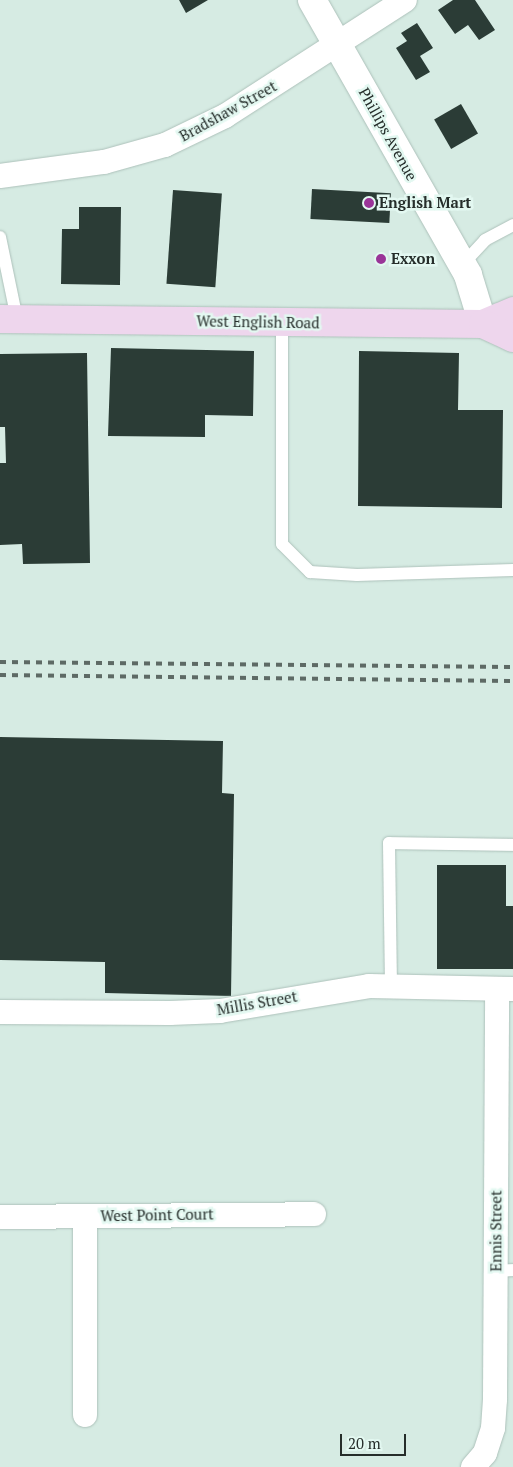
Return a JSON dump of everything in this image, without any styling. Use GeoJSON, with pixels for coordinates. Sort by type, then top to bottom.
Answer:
{"type":"FeatureCollection","features":[{"type":"Feature","properties":{"kind":"main road","name":"West English Road"},"geometry":{"type":"LineString","coordinates":[[9,319],[483,324],[513,311]]}},
{"type":"Feature","properties":{"kind":"main road"},"geometry":{"type":"LineString","coordinates":[[483,324],[513,338]]}},
{"type":"Feature","properties":{"kind":"street","name":"Phillips Avenue"},"geometry":{"type":"LineString","coordinates":[[312,0],[462,266],[483,324]]}},
{"type":"Feature","properties":{"kind":"street","name":"Bradshaw Street"},"geometry":{"type":"LineString","coordinates":[[0,176],[104,162],[165,145],[225,116],[338,46],[405,0]]}},
{"type":"Feature","properties":{"kind":"street","name":"Millis Street"},"geometry":{"type":"LineString","coordinates":[[0,1012],[220,1011],[307,994],[390,987],[505,989]]}},
{"type":"Feature","properties":{"kind":"street","name":"Ennis Street"},"geometry":{"type":"LineString","coordinates":[[473,1467],[484,1453],[493,1428],[504,1270],[505,989]]}},
{"type":"Feature","properties":{"kind":"street","name":"West Point Court"},"geometry":{"type":"LineString","coordinates":[[0,1217],[314,1214]]}},
{"type":"Feature","properties":{"kind":"street"},"geometry":{"type":"LineString","coordinates":[[84,1415],[85,1216]]}},
{"type":"Feature","properties":{"kind":"lane"},"geometry":{"type":"LineString","coordinates":[[462,266],[484,240],[513,224]]}},
{"type":"Feature","properties":{"kind":"lane"},"geometry":{"type":"LineString","coordinates":[[0,237],[9,319]]}},
{"type":"Feature","properties":{"kind":"lane"},"geometry":{"type":"LineString","coordinates":[[282,322],[282,544],[310,572],[357,575],[513,570]]}},
{"type":"Feature","properties":{"kind":"lane"},"geometry":{"type":"LineString","coordinates":[[390,987],[389,843],[513,845]]}},
{"type":"Feature","properties":{"kind":"building"},"geometry":{"type":"Polygon","coordinates":[[[179,0],[208,0],[186,13],[179,0]]]}},
{"type":"Feature","properties":{"kind":"building"},"geometry":{"type":"Polygon","coordinates":[[[453,0],[475,0],[495,30],[479,40],[468,25],[455,34],[438,10],[453,0]]]}},
{"type":"Feature","properties":{"kind":"building"},"geometry":{"type":"Polygon","coordinates":[[[417,23],[433,48],[420,56],[430,72],[416,80],[396,48],[407,41],[401,33],[417,23]]]}},
{"type":"Feature","properties":{"kind":"building"},"geometry":{"type":"Polygon","coordinates":[[[461,104],[478,133],[451,149],[434,120],[461,104]]]}},
{"type":"Feature","properties":{"kind":"building"},"geometry":{"type":"Polygon","coordinates":[[[312,189],[391,193],[389,223],[310,219],[312,189]]]}},
{"type":"Feature","properties":{"kind":"building"},"geometry":{"type":"Polygon","coordinates":[[[173,190],[222,193],[215,287],[166,284],[173,190]]]}},
{"type":"Feature","properties":{"kind":"building"},"geometry":{"type":"Polygon","coordinates":[[[79,207],[121,207],[120,285],[61,284],[62,229],[79,229],[79,207]]]}},
{"type":"Feature","properties":{"kind":"building"},"geometry":{"type":"Polygon","coordinates":[[[111,348],[254,351],[253,416],[205,415],[205,437],[108,436],[111,348]]]}},
{"type":"Feature","properties":{"kind":"building"},"geometry":{"type":"Polygon","coordinates":[[[359,351],[459,353],[458,410],[503,410],[502,508],[358,506],[359,351]]]}},
{"type":"Feature","properties":{"kind":"building"},"geometry":{"type":"Polygon","coordinates":[[[87,353],[90,563],[23,564],[22,544],[0,545],[0,463],[6,463],[5,427],[0,427],[0,354],[87,353]]]}},
{"type":"Feature","properties":{"kind":"building"},"geometry":{"type":"Polygon","coordinates":[[[0,737],[223,741],[222,793],[234,794],[231,996],[105,993],[105,962],[0,960],[0,737]]]}},
{"type":"Feature","properties":{"kind":"building"},"geometry":{"type":"Polygon","coordinates":[[[437,865],[506,865],[506,906],[513,906],[513,969],[437,969],[437,865]]]}},
{"type":"Feature","properties":{"kind":"railway"},"geometry":{"type":"LineString","coordinates":[[0,662],[513,667]]}},
{"type":"Feature","properties":{"kind":"railway"},"geometry":{"type":"LineString","coordinates":[[0,675],[513,681]]}},
{"type":"Feature","properties":{"kind":"place","name":"English Mart"},"geometry":{"type":"Point","coordinates":[369,203]}},
{"type":"Feature","properties":{"kind":"place","name":"Exxon"},"geometry":{"type":"Point","coordinates":[381,259]}}]}
